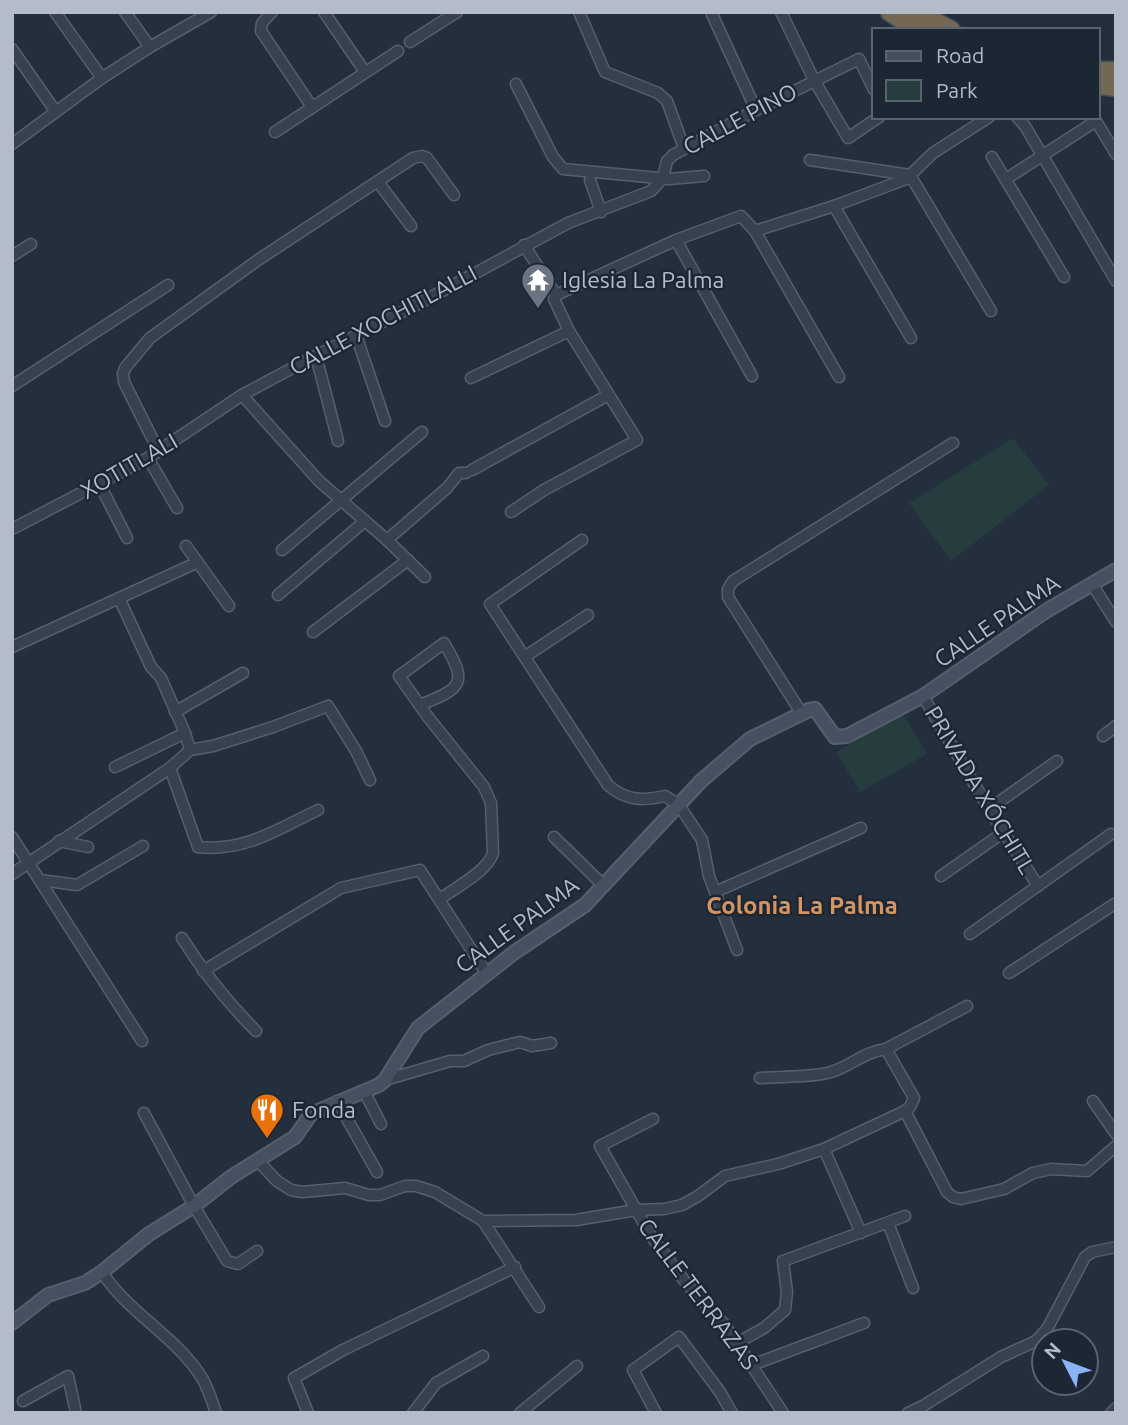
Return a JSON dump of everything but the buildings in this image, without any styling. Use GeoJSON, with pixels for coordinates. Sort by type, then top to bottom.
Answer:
{"type":"FeatureCollection","features":[{"type":"Feature","properties":{"kind":"highway"},"geometry":{"type":"LineString","coordinates":[[889,12],[914,28]]}},
{"type":"Feature","properties":{"kind":"highway"},"geometry":{"type":"LineString","coordinates":[[918,12],[947,28]]}},
{"type":"Feature","properties":{"kind":"street"},"geometry":{"type":"LineString","coordinates":[[55,12],[102,78]]}},
{"type":"Feature","properties":{"kind":"street"},"geometry":{"type":"LineString","coordinates":[[125,12],[150,47]]}},
{"type":"Feature","properties":{"kind":"street"},"geometry":{"type":"LineString","coordinates":[[272,12],[262,23],[261,31],[312,107]]}},
{"type":"Feature","properties":{"kind":"street"},"geometry":{"type":"LineString","coordinates":[[324,12],[365,72]]}},
{"type":"Feature","properties":{"kind":"street"},"geometry":{"type":"LineString","coordinates":[[410,42],[457,12]]}},
{"type":"Feature","properties":{"kind":"street"},"geometry":{"type":"LineString","coordinates":[[579,12],[605,72],[658,93],[667,101],[684,148]]}},
{"type":"Feature","properties":{"kind":"street"},"geometry":{"type":"LineString","coordinates":[[711,12],[756,110]]}},
{"type":"Feature","properties":{"kind":"street"},"geometry":{"type":"LineString","coordinates":[[781,12],[814,80],[848,138],[876,119]]}},
{"type":"Feature","properties":{"kind":"street"},"geometry":{"type":"LineString","coordinates":[[12,144],[102,78],[207,13]]}},
{"type":"Feature","properties":{"kind":"street"},"geometry":{"type":"LineString","coordinates":[[12,49],[56,112]]}},
{"type":"Feature","properties":{"kind":"street"},"geometry":{"type":"LineString","coordinates":[[275,132],[398,51]]}},
{"type":"Feature","properties":{"kind":"street","name":"CALLE PINO"},"geometry":{"type":"LineString","coordinates":[[524,245],[568,223],[651,191],[663,178],[667,161],[684,148],[814,80],[859,60],[872,86]]}},
{"type":"Feature","properties":{"kind":"street"},"geometry":{"type":"LineString","coordinates":[[516,83],[553,157],[563,169],[663,178],[704,176]]}},
{"type":"Feature","properties":{"kind":"street"},"geometry":{"type":"LineString","coordinates":[[755,231],[906,179],[933,153],[985,119]]}},
{"type":"Feature","properties":{"kind":"street"},"geometry":{"type":"LineString","coordinates":[[1019,119],[1116,281]]}},
{"type":"Feature","properties":{"kind":"street"},"geometry":{"type":"LineString","coordinates":[[1006,179],[1096,121],[1116,154]]}},
{"type":"Feature","properties":{"kind":"street"},"geometry":{"type":"LineString","coordinates":[[992,157],[1064,277]]}},
{"type":"Feature","properties":{"kind":"street"},"geometry":{"type":"LineString","coordinates":[[159,452],[124,382],[123,374],[145,342],[247,268],[413,158],[427,158],[454,195]]}},
{"type":"Feature","properties":{"kind":"street"},"geometry":{"type":"LineString","coordinates":[[810,160],[910,175]]}},
{"type":"Feature","properties":{"kind":"street"},"geometry":{"type":"LineString","coordinates":[[910,175],[991,311]]}},
{"type":"Feature","properties":{"kind":"street"},"geometry":{"type":"LineString","coordinates":[[590,180],[601,212]]}},
{"type":"Feature","properties":{"kind":"street"},"geometry":{"type":"LineString","coordinates":[[378,182],[411,226]]}},
{"type":"Feature","properties":{"kind":"street"},"geometry":{"type":"LineString","coordinates":[[834,206],[911,338]]}},
{"type":"Feature","properties":{"kind":"street"},"geometry":{"type":"LineString","coordinates":[[556,295],[676,240],[741,216],[755,231],[839,377]]}},
{"type":"Feature","properties":{"kind":"street"},"geometry":{"type":"LineString","coordinates":[[676,240],[752,376]]}},
{"type":"Feature","properties":{"kind":"street"},"geometry":{"type":"LineString","coordinates":[[12,256],[31,244]]}},
{"type":"Feature","properties":{"kind":"street"},"geometry":{"type":"LineString","coordinates":[[511,512],[544,490],[637,440],[569,331],[554,299],[556,295],[524,245]]}},
{"type":"Feature","properties":{"kind":"street","name":"CALLE XOCHITLALLI"},"geometry":{"type":"LineString","coordinates":[[242,395],[422,302],[524,245]]}},
{"type":"Feature","properties":{"kind":"street"},"geometry":{"type":"LineString","coordinates":[[12,386],[167,285]]}},
{"type":"Feature","properties":{"kind":"street"},"geometry":{"type":"LineString","coordinates":[[471,378],[569,331]]}},
{"type":"Feature","properties":{"kind":"street"},"geometry":{"type":"LineString","coordinates":[[356,335],[384,421]]}},
{"type":"Feature","properties":{"kind":"street"},"geometry":{"type":"LineString","coordinates":[[316,356],[338,441]]}},
{"type":"Feature","properties":{"kind":"street"},"geometry":{"type":"LineString","coordinates":[[242,395],[320,481],[425,577]]}},
{"type":"Feature","properties":{"kind":"street","name":"XOTITLALI"},"geometry":{"type":"LineString","coordinates":[[14,525],[100,485],[159,452],[242,395]]}},
{"type":"Feature","properties":{"kind":"street"},"geometry":{"type":"LineString","coordinates":[[387,540],[447,488],[459,473],[469,471],[608,395]]}},
{"type":"Feature","properties":{"kind":"street"},"geometry":{"type":"LineString","coordinates":[[282,550],[422,432]]}},
{"type":"Feature","properties":{"kind":"street"},"geometry":{"type":"LineString","coordinates":[[802,713],[728,597],[728,589],[733,581],[953,443]]}},
{"type":"Feature","properties":{"kind":"street"},"geometry":{"type":"LineString","coordinates":[[148,458],[177,508]]}},
{"type":"Feature","properties":{"kind":"street"},"geometry":{"type":"LineString","coordinates":[[100,485],[127,538]]}},
{"type":"Feature","properties":{"kind":"street"},"geometry":{"type":"LineString","coordinates":[[278,595],[365,521]]}},
{"type":"Feature","properties":{"kind":"street"},"geometry":{"type":"LineString","coordinates":[[582,540],[490,604],[608,785],[622,796],[639,800],[665,796],[679,805],[702,840],[709,876],[737,950]]}},
{"type":"Feature","properties":{"kind":"street"},"geometry":{"type":"LineString","coordinates":[[186,546],[229,606]]}},
{"type":"Feature","properties":{"kind":"street"},"geometry":{"type":"LineString","coordinates":[[313,632],[408,560]]}},
{"type":"Feature","properties":{"kind":"street"},"geometry":{"type":"LineString","coordinates":[[12,647],[196,563]]}},
{"type":"Feature","properties":{"kind":"street","name":"CALLE PALMA"},"geometry":{"type":"LineString","coordinates":[[386,1080],[418,1028],[487,974],[585,905],[701,782],[750,740],[815,709],[820,712],[835,737],[841,738],[923,696],[1046,611],[1116,570]]}},
{"type":"Feature","properties":{"kind":"street"},"geometry":{"type":"LineString","coordinates":[[1092,584],[1116,622]]}},
{"type":"Feature","properties":{"kind":"street"},"geometry":{"type":"LineString","coordinates":[[119,598],[151,667],[162,678],[190,750]]}},
{"type":"Feature","properties":{"kind":"street"},"geometry":{"type":"LineString","coordinates":[[526,656],[588,615]]}},
{"type":"Feature","properties":{"kind":"street"},"geometry":{"type":"LineString","coordinates":[[420,705],[448,692],[460,675],[458,664],[444,643],[398,676],[420,705],[484,787],[491,803],[493,853],[491,861],[440,899]]}},
{"type":"Feature","properties":{"kind":"street"},"geometry":{"type":"LineString","coordinates":[[176,712],[243,673]]}},
{"type":"Feature","properties":{"kind":"street","name":"PRIVADA XÓCHITL"},"geometry":{"type":"LineString","coordinates":[[923,696],[1038,886],[970,934]]}},
{"type":"Feature","properties":{"kind":"street"},"geometry":{"type":"LineString","coordinates":[[12,874],[170,768],[190,750],[213,746],[273,727],[328,706],[356,751],[370,780]]}},
{"type":"Feature","properties":{"kind":"street"},"geometry":{"type":"LineString","coordinates":[[1102,736],[1116,726]]}},
{"type":"Feature","properties":{"kind":"street"},"geometry":{"type":"LineString","coordinates":[[116,767],[185,733]]}},
{"type":"Feature","properties":{"kind":"street"},"geometry":{"type":"LineString","coordinates":[[989,808],[1057,761]]}},
{"type":"Feature","properties":{"kind":"street"},"geometry":{"type":"LineString","coordinates":[[170,768],[198,846],[215,848],[243,845],[318,810]]}},
{"type":"Feature","properties":{"kind":"street"},"geometry":{"type":"LineString","coordinates":[[715,892],[861,828]]}},
{"type":"Feature","properties":{"kind":"street"},"geometry":{"type":"LineString","coordinates":[[941,876],[1004,832]]}},
{"type":"Feature","properties":{"kind":"street"},"geometry":{"type":"LineString","coordinates":[[1038,886],[1111,834]]}},
{"type":"Feature","properties":{"kind":"street"},"geometry":{"type":"LineString","coordinates":[[12,837],[142,1041]]}},
{"type":"Feature","properties":{"kind":"street"},"geometry":{"type":"LineString","coordinates":[[554,837],[603,886]]}},
{"type":"Feature","properties":{"kind":"street"},"geometry":{"type":"LineString","coordinates":[[59,841],[88,847]]}},
{"type":"Feature","properties":{"kind":"street"},"geometry":{"type":"LineString","coordinates":[[40,880],[77,885],[143,846]]}},
{"type":"Feature","properties":{"kind":"street"},"geometry":{"type":"LineString","coordinates":[[202,971],[341,888],[420,870],[487,974]]}},
{"type":"Feature","properties":{"kind":"street"},"geometry":{"type":"LineString","coordinates":[[1009,973],[1116,903]]}},
{"type":"Feature","properties":{"kind":"street"},"geometry":{"type":"LineString","coordinates":[[182,938],[202,971],[256,1031]]}},
{"type":"Feature","properties":{"kind":"street"},"geometry":{"type":"LineString","coordinates":[[760,1078],[827,1073],[841,1069],[871,1051],[886,1049],[967,1006]]}},
{"type":"Feature","properties":{"kind":"street"},"geometry":{"type":"LineString","coordinates":[[12,1323],[48,1294],[85,1283],[102,1272],[149,1234],[295,1137],[311,1114],[386,1080],[450,1061],[464,1061],[488,1050],[520,1042],[532,1046],[551,1043]]}},
{"type":"Feature","properties":{"kind":"street"},"geometry":{"type":"LineString","coordinates":[[483,1221],[576,1220],[636,1210],[664,1209],[682,1205],[725,1176],[778,1164],[824,1149],[910,1107],[914,1098],[886,1049]]}},
{"type":"Feature","properties":{"kind":"street"},"geometry":{"type":"LineString","coordinates":[[364,1091],[381,1124]]}},
{"type":"Feature","properties":{"kind":"street"},"geometry":{"type":"LineString","coordinates":[[337,1101],[377,1172]]}},
{"type":"Feature","properties":{"kind":"street"},"geometry":{"type":"LineString","coordinates":[[1093,1101],[1116,1133]]}},
{"type":"Feature","properties":{"kind":"street"},"geometry":{"type":"LineString","coordinates":[[905,1111],[947,1192],[961,1199],[1004,1189],[1033,1173],[1051,1169],[1087,1171],[1116,1146]]}},
{"type":"Feature","properties":{"kind":"street"},"geometry":{"type":"LineString","coordinates":[[144,1113],[227,1261],[238,1264],[257,1251]]}},
{"type":"Feature","properties":{"kind":"street","name":"CALLE TERRAZAS"},"geometry":{"type":"LineString","coordinates":[[653,1119],[600,1146],[651,1237],[686,1283],[712,1308],[783,1413]]}},
{"type":"Feature","properties":{"kind":"street"},"geometry":{"type":"LineString","coordinates":[[824,1149],[861,1233]]}},
{"type":"Feature","properties":{"kind":"street"},"geometry":{"type":"LineString","coordinates":[[257,1160],[277,1181],[292,1190],[302,1192],[345,1188],[369,1195],[380,1195],[405,1186],[416,1186],[435,1192],[483,1221],[539,1307]]}},
{"type":"Feature","properties":{"kind":"street"},"geometry":{"type":"LineString","coordinates":[[737,1343],[764,1328],[785,1310],[787,1292],[782,1261],[905,1216]]}},
{"type":"Feature","properties":{"kind":"street"},"geometry":{"type":"LineString","coordinates":[[888,1223],[913,1287]]}},
{"type":"Feature","properties":{"kind":"street"},"geometry":{"type":"LineString","coordinates":[[908,1413],[1001,1357],[1036,1341],[1047,1329],[1085,1257],[1092,1252],[1116,1247]]}},
{"type":"Feature","properties":{"kind":"street"},"geometry":{"type":"LineString","coordinates":[[308,1413],[294,1378],[343,1350],[515,1268]]}},
{"type":"Feature","properties":{"kind":"street"},"geometry":{"type":"LineString","coordinates":[[102,1272],[124,1301],[166,1337],[202,1378],[216,1413]]}},
{"type":"Feature","properties":{"kind":"street"},"geometry":{"type":"LineString","coordinates":[[752,1365],[863,1323]]}},
{"type":"Feature","properties":{"kind":"street"},"geometry":{"type":"LineString","coordinates":[[656,1413],[633,1370],[679,1337],[720,1392],[732,1413]]}},
{"type":"Feature","properties":{"kind":"street"},"geometry":{"type":"LineString","coordinates":[[413,1413],[436,1383],[484,1356]]}},
{"type":"Feature","properties":{"kind":"street"},"geometry":{"type":"LineString","coordinates":[[520,1413],[577,1366]]}},
{"type":"Feature","properties":{"kind":"street"},"geometry":{"type":"LineString","coordinates":[[23,1401],[68,1376],[76,1413]]}},
{"type":"Feature","properties":{"kind":"street"},"geometry":{"type":"LineString","coordinates":[[1111,1413],[1116,1408]]}},
{"type":"Feature","properties":{"kind":"green space"},"geometry":{"type":"Polygon","coordinates":[[[1013,438],[1049,485],[951,561],[909,503],[1013,438]]]}},
{"type":"Feature","properties":{"kind":"green space"},"geometry":{"type":"Polygon","coordinates":[[[903,714],[927,754],[860,792],[836,752],[903,714]]]}},
{"type":"Feature","properties":{"kind":"place","name":"Iglesia La Palma"},"geometry":{"type":"Point","coordinates":[538,310]}},
{"type":"Feature","properties":{"kind":"place","name":"Fonda"},"geometry":{"type":"Point","coordinates":[267,1140]}},
{"type":"Feature","properties":{"kind":"district","name":"Colonia La Palma"},"geometry":{"type":"Point","coordinates":[802,906]}}]}
